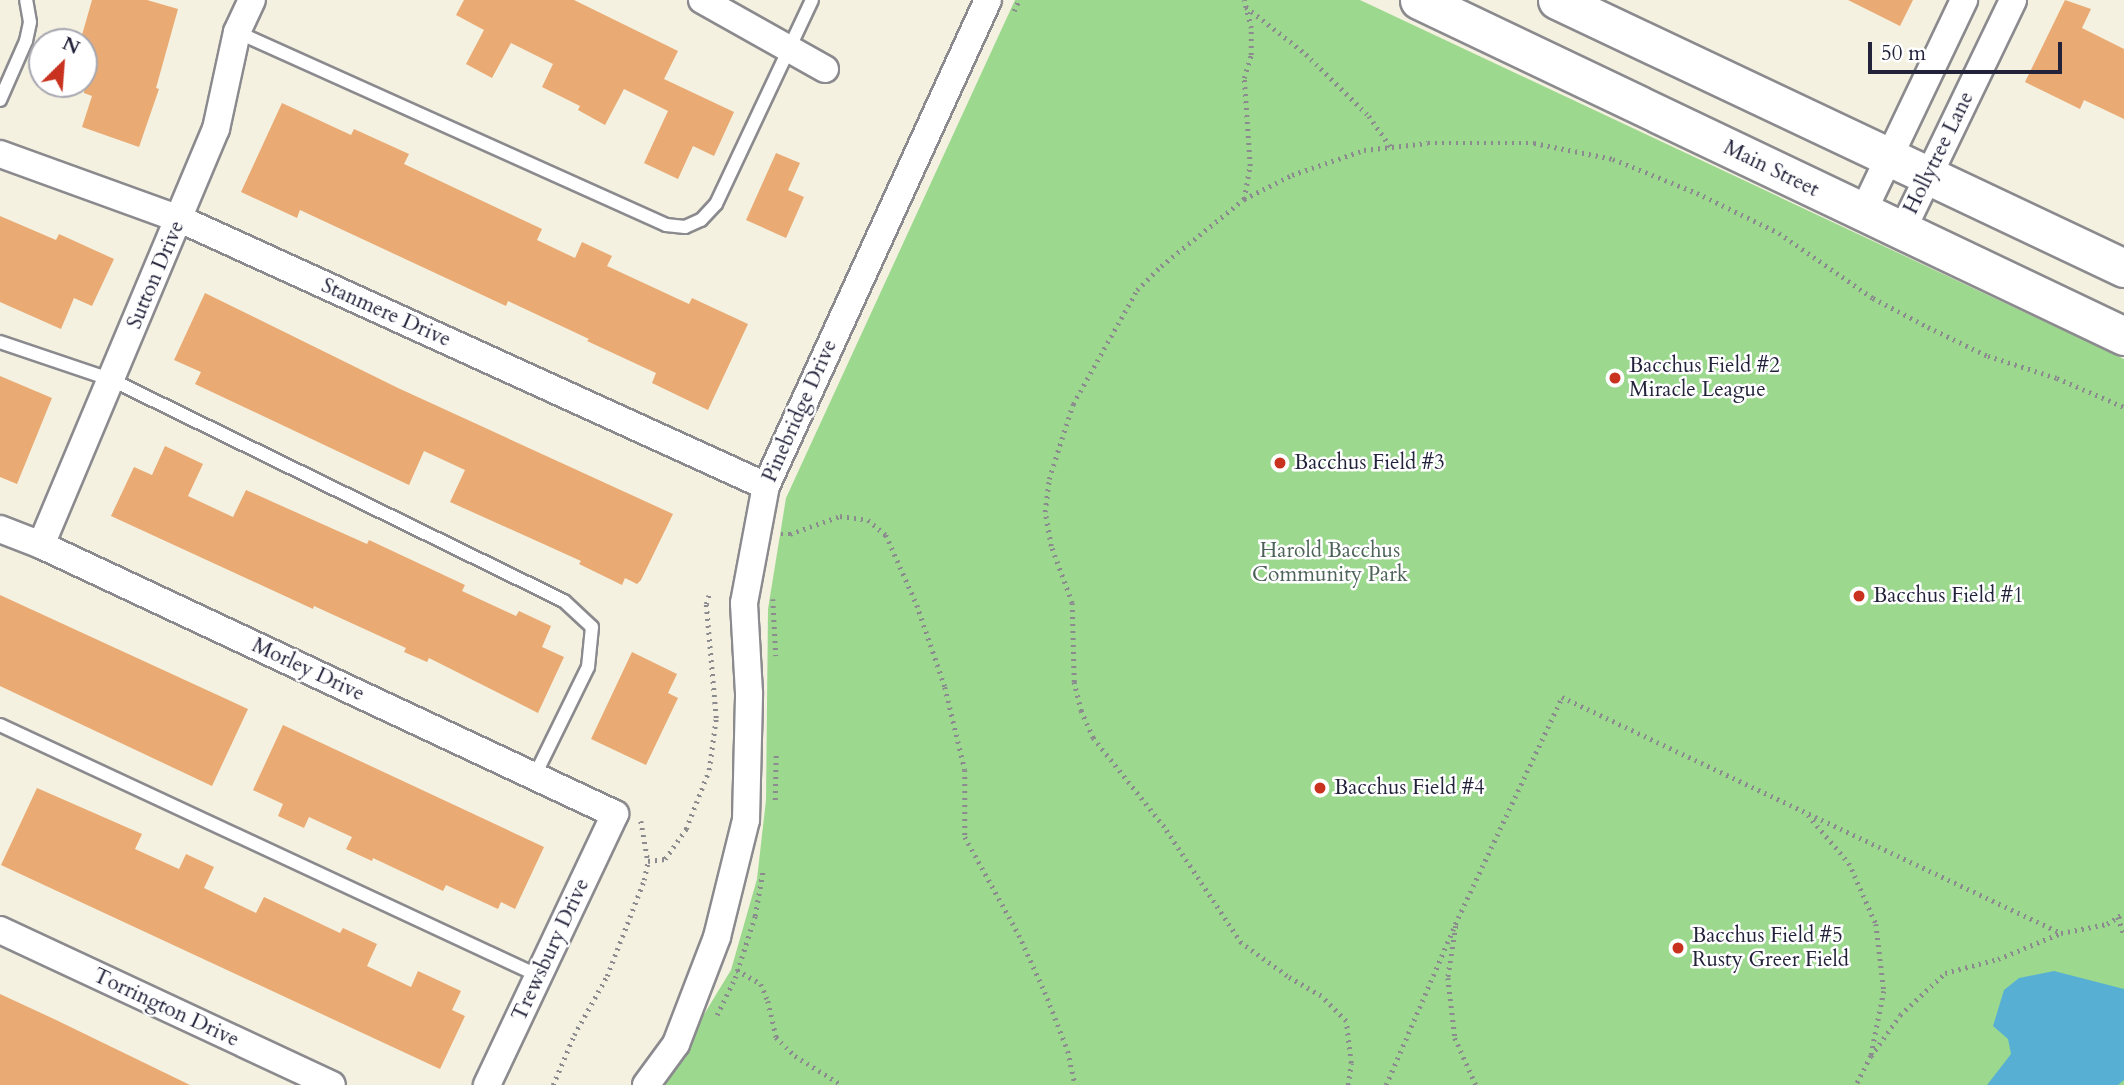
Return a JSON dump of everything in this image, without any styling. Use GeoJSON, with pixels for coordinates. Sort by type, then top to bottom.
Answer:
{"type":"FeatureCollection","features":[{"type":"Feature","properties":{"kind":"main road","name":"Main Street"},"geometry":{"type":"LineString","coordinates":[[1419,0],[2124,336]]}},
{"type":"Feature","properties":{"kind":"main road"},"geometry":{"type":"LineString","coordinates":[[1557,0],[2124,268]]}},
{"type":"Feature","properties":{"kind":"street","name":"Sutton Drive"},"geometry":{"type":"LineString","coordinates":[[41,545],[216,129],[237,32],[252,0]]}},
{"type":"Feature","properties":{"kind":"street"},"geometry":{"type":"LineString","coordinates":[[702,0],[825,69]]}},
{"type":"Feature","properties":{"kind":"street","name":"Pinebridge Drive"},"geometry":{"type":"LineString","coordinates":[[646,1085],[676,1044],[717,937],[746,820],[749,693],[744,603],[765,486],[988,0]]}},
{"type":"Feature","properties":{"kind":"street","name":"Hollytree Lane"},"geometry":{"type":"LineString","coordinates":[[1863,212],[1964,0]]}},
{"type":"Feature","properties":{"kind":"street","name":"Hollytree Lane"},"geometry":{"type":"LineString","coordinates":[[1902,231],[2013,0]]}},
{"type":"Feature","properties":{"kind":"street","name":"Stanmere Drive"},"geometry":{"type":"LineString","coordinates":[[0,153],[180,219],[765,486]]}},
{"type":"Feature","properties":{"kind":"street","name":"Morley Drive"},"geometry":{"type":"LineString","coordinates":[[0,529],[41,545],[615,814]]}},
{"type":"Feature","properties":{"kind":"street","name":"Trewsbury Drive"},"geometry":{"type":"LineString","coordinates":[[487,1085],[615,814]]}},
{"type":"Feature","properties":{"kind":"street","name":"Torrington Drive"},"geometry":{"type":"LineString","coordinates":[[0,930],[331,1085]]}},
{"type":"Feature","properties":{"kind":"lane"},"geometry":{"type":"LineString","coordinates":[[0,100],[26,41],[30,22],[26,0]]}},
{"type":"Feature","properties":{"kind":"lane"},"geometry":{"type":"LineString","coordinates":[[237,32],[666,225],[685,227],[701,220],[716,204],[812,0]]}},
{"type":"Feature","properties":{"kind":"lane"},"geometry":{"type":"LineString","coordinates":[[0,342],[112,380],[564,601],[592,627],[588,667],[534,776]]}},
{"type":"Feature","properties":{"kind":"lane"},"geometry":{"type":"LineString","coordinates":[[0,725],[538,976]]}},
{"type":"Feature","properties":{"kind":"path"},"geometry":{"type":"LineString","coordinates":[[1013,13],[1019,0]]}},
{"type":"Feature","properties":{"kind":"path"},"geometry":{"type":"LineString","coordinates":[[1244,0],[1251,27],[1251,55],[1244,78],[1250,166],[1244,199]]}},
{"type":"Feature","properties":{"kind":"path"},"geometry":{"type":"LineString","coordinates":[[1246,8],[1306,54],[1369,116],[1391,148]]}},
{"type":"Feature","properties":{"kind":"path"},"geometry":{"type":"LineString","coordinates":[[1348,1085],[1351,1063],[1346,1021],[1321,996],[1287,976],[1241,943],[1164,827],[1093,738],[1081,711],[1074,682],[1072,603],[1051,546],[1045,512],[1049,479],[1073,404],[1137,290],[1161,266],[1244,199],[1292,175],[1364,150],[1428,144],[1534,143],[1613,159],[1697,193],[1779,233],[1873,298],[1928,327],[1988,355],[2057,378],[2124,407]]}},
{"type":"Feature","properties":{"kind":"path"},"geometry":{"type":"LineString","coordinates":[[757,532],[790,534],[840,516],[868,520],[886,534],[917,605],[945,687],[965,770],[965,837],[1019,936],[1045,992],[1068,1051],[1075,1085]]}},
{"type":"Feature","properties":{"kind":"path"},"geometry":{"type":"LineString","coordinates":[[773,586],[776,667]]}},
{"type":"Feature","properties":{"kind":"path"},"geometry":{"type":"LineString","coordinates":[[648,861],[665,859],[674,849],[686,829],[709,770],[716,719],[706,604],[709,595]]}},
{"type":"Feature","properties":{"kind":"path"},"geometry":{"type":"LineString","coordinates":[[1386,1085],[1458,918],[1562,697],[2061,933]]}},
{"type":"Feature","properties":{"kind":"path"},"geometry":{"type":"LineString","coordinates":[[774,802],[776,749]]}},
{"type":"Feature","properties":{"kind":"path"},"geometry":{"type":"LineString","coordinates":[[553,1085],[574,1035],[607,976],[644,880],[648,861],[638,804],[615,814]]}},
{"type":"Feature","properties":{"kind":"path"},"geometry":{"type":"LineString","coordinates":[[1805,812],[1849,863],[1876,924],[1884,991],[1871,1056]]}},
{"type":"Feature","properties":{"kind":"path"},"geometry":{"type":"LineString","coordinates":[[711,1025],[737,970],[755,916],[764,866]]}},
{"type":"Feature","properties":{"kind":"path"},"geometry":{"type":"LineString","coordinates":[[1856,1085],[1871,1056],[1900,1015],[1945,973],[1998,959],[2061,933],[2107,924],[2124,913]]}},
{"type":"Feature","properties":{"kind":"path"},"geometry":{"type":"LineString","coordinates":[[2118,917],[2124,934]]}},
{"type":"Feature","properties":{"kind":"path"},"geometry":{"type":"LineString","coordinates":[[1458,918],[1448,978],[1455,1038],[1476,1085]]}},
{"type":"Feature","properties":{"kind":"path"},"geometry":{"type":"LineString","coordinates":[[737,970],[761,984],[768,1001],[776,1037],[795,1056],[842,1085]]}},
{"type":"Feature","properties":{"kind":"green space","name":"Harold Bacchus Community Park"},"geometry":{"type":"Polygon","coordinates":[[[1015,0],[1360,0],[2124,359],[2124,1085],[661,1085],[731,970],[757,879],[766,800],[768,609],[786,498],[1015,0]]]}},
{"type":"Feature","properties":{"kind":"water"},"geometry":{"type":"Polygon","coordinates":[[[2054,971],[2124,989],[2124,1080],[2118,1085],[1987,1085],[2011,1054],[2008,1039],[1993,1026],[2004,990],[2019,978],[2054,971]]]}},
{"type":"Feature","properties":{"kind":"building"},"geometry":{"type":"Polygon","coordinates":[[[92,0],[147,0],[178,9],[156,88],[159,89],[139,147],[82,127],[91,98],[98,98],[98,28],[84,28],[92,0]]]}},
{"type":"Feature","properties":{"kind":"building"},"geometry":{"type":"Polygon","coordinates":[[[464,0],[574,0],[678,51],[664,79],[734,112],[714,156],[693,146],[678,179],[644,163],[668,111],[624,89],[605,125],[578,110],[580,106],[542,87],[553,64],[511,43],[492,78],[466,64],[484,30],[456,15],[464,0]]]}},
{"type":"Feature","properties":{"kind":"building"},"geometry":{"type":"Polygon","coordinates":[[[1848,0],[1913,0],[1900,26],[1848,0]]]}},
{"type":"Feature","properties":{"kind":"building"},"geometry":{"type":"Polygon","coordinates":[[[2065,0],[2091,9],[2082,28],[2124,49],[2124,119],[2084,100],[2080,109],[2025,82],[2065,0]]]}},
{"type":"Feature","properties":{"kind":"building"},"geometry":{"type":"Polygon","coordinates":[[[282,103],[351,135],[354,129],[409,154],[404,164],[542,229],[537,240],[575,258],[582,242],[612,256],[607,266],[689,304],[692,298],[748,324],[708,410],[652,383],[656,373],[508,301],[506,306],[300,210],[297,218],[241,192],[282,103]]]}},
{"type":"Feature","properties":{"kind":"building"},"geometry":{"type":"Polygon","coordinates":[[[776,153],[800,163],[788,190],[804,197],[786,238],[746,220],[776,153]]]}},
{"type":"Feature","properties":{"kind":"building"},"geometry":{"type":"Polygon","coordinates":[[[0,216],[56,240],[59,234],[114,259],[92,306],[74,298],[61,329],[0,302],[0,216]]]}},
{"type":"Feature","properties":{"kind":"building"},"geometry":{"type":"Polygon","coordinates":[[[205,293],[398,388],[673,514],[641,580],[637,584],[625,578],[622,585],[579,564],[581,561],[450,502],[465,470],[424,451],[409,485],[195,384],[201,372],[174,360],[205,293]]]}},
{"type":"Feature","properties":{"kind":"building"},"geometry":{"type":"Polygon","coordinates":[[[0,376],[52,398],[17,484],[0,477],[0,376]]]}},
{"type":"Feature","properties":{"kind":"building"},"geometry":{"type":"Polygon","coordinates":[[[165,446],[203,464],[188,496],[233,517],[246,490],[367,544],[369,540],[465,585],[462,591],[516,616],[519,611],[551,626],[542,647],[564,657],[538,713],[429,658],[427,662],[404,652],[406,648],[314,606],[313,609],[111,516],[134,467],[152,475],[165,446]]]}},
{"type":"Feature","properties":{"kind":"building"},"geometry":{"type":"Polygon","coordinates":[[[0,595],[248,709],[212,786],[0,686],[0,595]]]}},
{"type":"Feature","properties":{"kind":"building"},"geometry":{"type":"Polygon","coordinates":[[[632,652],[677,674],[668,693],[678,698],[646,765],[591,739],[632,652]]]}},
{"type":"Feature","properties":{"kind":"building"},"geometry":{"type":"Polygon","coordinates":[[[283,725],[544,847],[515,909],[501,902],[498,909],[446,885],[443,891],[373,858],[372,861],[346,849],[352,837],[309,817],[304,828],[278,816],[283,804],[253,790],[283,725]]]}},
{"type":"Feature","properties":{"kind":"building"},"geometry":{"type":"Polygon","coordinates":[[[37,788],[142,834],[135,849],[179,869],[186,854],[214,867],[204,888],[256,913],[264,897],[340,933],[343,928],[377,944],[367,966],[411,987],[418,971],[461,991],[452,1010],[465,1016],[440,1069],[1,865],[37,788]]]}},
{"type":"Feature","properties":{"kind":"building"},"geometry":{"type":"Polygon","coordinates":[[[0,994],[54,1019],[190,1085],[0,1085],[0,994]]]}},
{"type":"Feature","properties":{"kind":"place","name":"Bacchus Field #2 Miracle League"},"geometry":{"type":"Point","coordinates":[1615,378]}},
{"type":"Feature","properties":{"kind":"place","name":"Bacchus Field #3"},"geometry":{"type":"Point","coordinates":[1280,463]}},
{"type":"Feature","properties":{"kind":"place","name":"Bacchus Field #1"},"geometry":{"type":"Point","coordinates":[1859,596]}},
{"type":"Feature","properties":{"kind":"place","name":"Bacchus Field #4"},"geometry":{"type":"Point","coordinates":[1320,788]}},
{"type":"Feature","properties":{"kind":"place","name":"Bacchus Field #5 Rusty Greer Field"},"geometry":{"type":"Point","coordinates":[1678,948]}}]}
